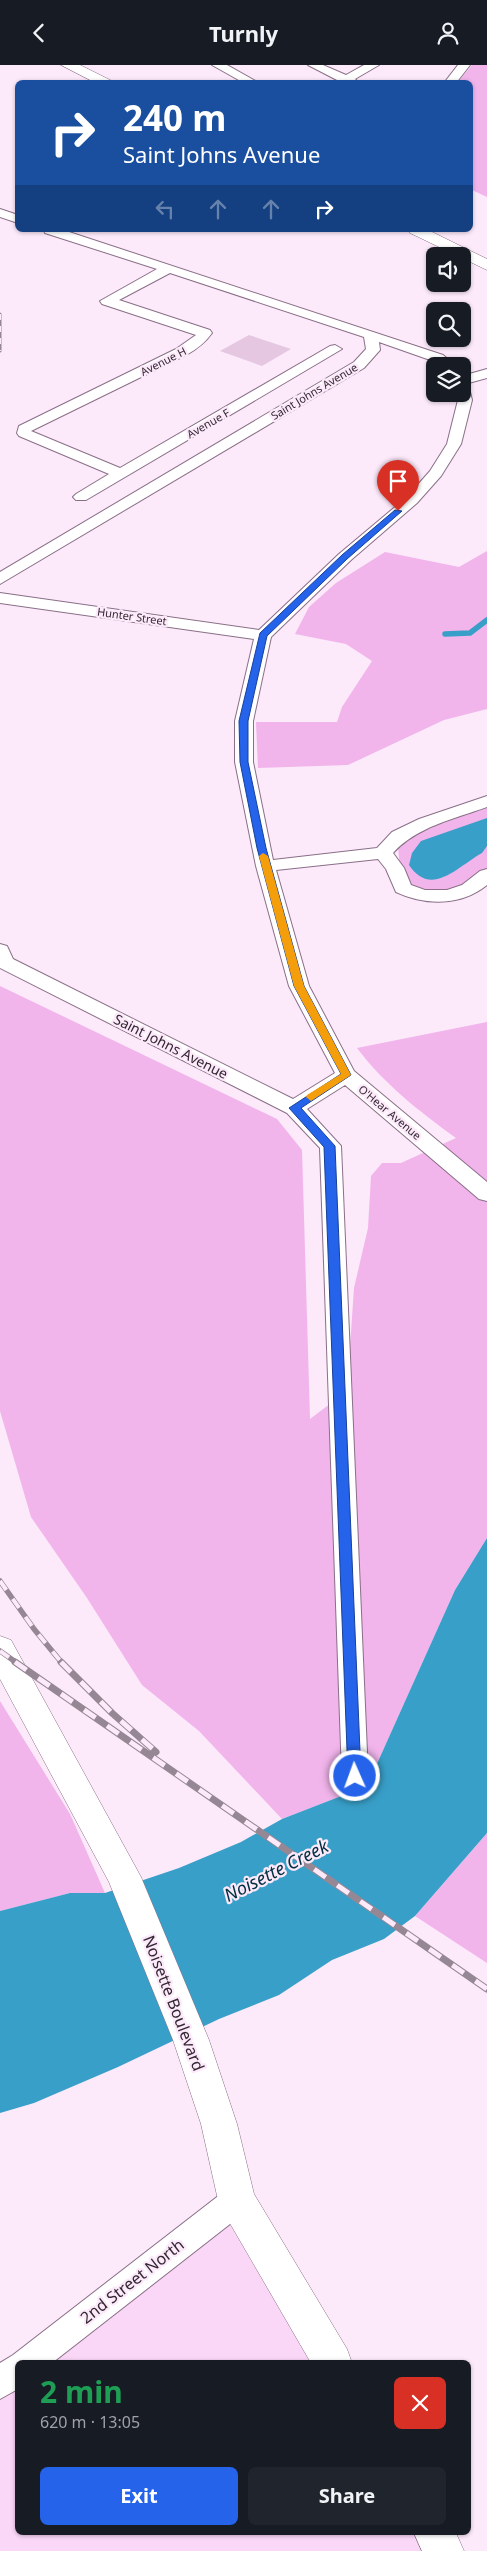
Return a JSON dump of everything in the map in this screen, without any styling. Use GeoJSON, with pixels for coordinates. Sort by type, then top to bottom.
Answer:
{"type":"FeatureCollection","features":[{"type":"Feature","properties":{"kind":"street"},"geometry":{"type":"LineString","coordinates":[[68,65],[102,80]]}},
{"type":"Feature","properties":{"kind":"street"},"geometry":{"type":"LineString","coordinates":[[218,65],[248,80]]}},
{"type":"Feature","properties":{"kind":"street"},"geometry":{"type":"LineString","coordinates":[[314,65],[344,80]]}},
{"type":"Feature","properties":{"kind":"street"},"geometry":{"type":"LineString","coordinates":[[348,80],[373,65]]}},
{"type":"Feature","properties":{"kind":"street"},"geometry":{"type":"LineString","coordinates":[[452,80],[464,65]]}},
{"type":"Feature","properties":{"kind":"street"},"geometry":{"type":"LineString","coordinates":[[0,213],[15,218]]}},
{"type":"Feature","properties":{"kind":"street"},"geometry":{"type":"LineString","coordinates":[[56,232],[435,357]]}},
{"type":"Feature","properties":{"kind":"street"},"geometry":{"type":"LineString","coordinates":[[420,232],[487,265]]}},
{"type":"Feature","properties":{"kind":"street","name":"Avenue H"},"geometry":{"type":"LineString","coordinates":[[121,474],[34,438],[24,433],[24,429],[181,352],[195,344],[205,333],[107,301],[168,269]]}},
{"type":"Feature","properties":{"kind":"street","name":"Saint Johns Avenue"},"geometry":{"type":"LineString","coordinates":[[0,579],[359,365],[373,350],[371,335]]}},
{"type":"Feature","properties":{"kind":"street","name":"Avenue F"},"geometry":{"type":"LineString","coordinates":[[81,497],[335,349]]}},
{"type":"Feature","properties":{"kind":"street"},"geometry":{"type":"LineString","coordinates":[[471,378],[487,373]]}},
{"type":"Feature","properties":{"kind":"street"},"geometry":{"type":"LineString","coordinates":[[263,635],[345,557],[412,500],[436,473],[454,444],[464,402]]}},
{"type":"Feature","properties":{"kind":"street","name":"Hunter Street"},"geometry":{"type":"LineString","coordinates":[[0,598],[263,635]]}},
{"type":"Feature","properties":{"kind":"street","name":"O'Hear Avenue"},"geometry":{"type":"LineString","coordinates":[[263,635],[244,721],[244,762],[265,866],[299,986],[346,1075],[487,1194]]}},
{"type":"Feature","properties":{"kind":"street"},"geometry":{"type":"LineString","coordinates":[[265,866],[383,853],[398,836],[425,823],[487,801]]}},
{"type":"Feature","properties":{"kind":"street"},"geometry":{"type":"LineString","coordinates":[[383,853],[395,868],[403,888],[424,897],[450,896],[480,882],[487,875]]}},
{"type":"Feature","properties":{"kind":"street","name":"Saint Johns Avenue"},"geometry":{"type":"LineString","coordinates":[[0,950],[4,963],[294,1108],[330,1146],[355,1776]]}},
{"type":"Feature","properties":{"kind":"street"},"geometry":{"type":"LineString","coordinates":[[294,1108],[346,1075]]}},
{"type":"Feature","properties":{"kind":"street","name":"Noisette Boulevard"},"geometry":{"type":"LineString","coordinates":[[0,1649],[124,1877],[191,2040],[219,2124],[237,2200],[331,2360]]}},
{"type":"Feature","properties":{"kind":"street","name":"2nd Street North"},"geometry":{"type":"LineString","coordinates":[[30,2360],[237,2200]]}},
{"type":"Feature","properties":{"kind":"street"},"geometry":{"type":"LineString","coordinates":[[0,2383],[15,2371]]}},
{"type":"Feature","properties":{"kind":"street"},"geometry":{"type":"LineString","coordinates":[[435,2535],[444,2551]]}},
{"type":"Feature","properties":{"kind":"shaded area"},"geometry":{"type":"Polygon","coordinates":[[[472,65],[487,65],[487,197],[473,190],[473,80],[460,80],[472,65]]]}},
{"type":"Feature","properties":{"kind":"shaded area"},"geometry":{"type":"Polygon","coordinates":[[[487,551],[487,709],[444,720],[348,765],[258,768],[256,722],[337,722],[342,707],[372,661],[346,644],[295,634],[309,607],[336,583],[385,552],[459,567],[487,551]]]}},
{"type":"Feature","properties":{"kind":"shaded area"},"geometry":{"type":"Polygon","coordinates":[[[487,806],[487,868],[483,872],[464,884],[446,890],[418,887],[407,882],[400,869],[398,846],[408,837],[487,806]]]}},
{"type":"Feature","properties":{"kind":"shaded area"},"geometry":{"type":"Polygon","coordinates":[[[0,986],[277,1119],[302,1150],[310,1419],[347,1391],[354,1288],[368,1228],[371,1176],[382,1163],[401,1163],[456,1138],[391,1086],[357,1048],[487,1022],[487,1538],[455,1590],[367,1786],[282,1819],[199,1731],[142,1685],[87,1598],[31,1517],[0,1411],[0,986]]]}},
{"type":"Feature","properties":{"kind":"shaded area"},"geometry":{"type":"Polygon","coordinates":[[[0,1701],[70,1814],[105,1893],[70,1893],[0,1911],[0,1701]]]}},
{"type":"Feature","properties":{"kind":"shaded area"},"geometry":{"type":"Polygon","coordinates":[[[487,1833],[487,1963],[415,1916],[487,1833]]]}},
{"type":"Feature","properties":{"kind":"shaded area"},"geometry":{"type":"Polygon","coordinates":[[[237,2200],[331,2360],[30,2360],[237,2200]]]}},
{"type":"Feature","properties":{"kind":"shaded area"},"geometry":{"type":"Polygon","coordinates":[[[15,2371],[15,2535],[435,2535],[444,2551],[0,2551],[0,2383],[15,2371]]]}},
{"type":"Feature","properties":{"kind":"water"},"geometry":{"type":"Polygon","coordinates":[[[487,818],[487,846],[482,853],[454,872],[444,877],[426,879],[417,875],[409,865],[412,853],[421,841],[487,818]]]}},
{"type":"Feature","properties":{"kind":"water","name":"Noisette Creek"},"geometry":{"type":"Polygon","coordinates":[[[487,1538],[487,1833],[415,1916],[384,1939],[332,1960],[279,1995],[219,2019],[118,2067],[34,2103],[0,2113],[0,1911],[70,1893],[105,1893],[179,1868],[241,1842],[282,1819],[367,1786],[455,1590],[487,1538]]]}},
{"type":"Feature","properties":{"kind":"building"},"geometry":{"type":"Polygon","coordinates":[[[249,335],[291,349],[262,366],[220,351],[249,335]]]}},
{"type":"Feature","properties":{"kind":"waterway"},"geometry":{"type":"LineString","coordinates":[[445,634],[470,633],[487,620]]}},
{"type":"Feature","properties":{"kind":"railway"},"geometry":{"type":"LineString","coordinates":[[0,314],[0,351]]}},
{"type":"Feature","properties":{"kind":"railway"},"geometry":{"type":"LineString","coordinates":[[0,1581],[34,1629],[62,1663]]}},
{"type":"Feature","properties":{"kind":"railway"},"geometry":{"type":"LineString","coordinates":[[0,1651],[17,1663]]}},
{"type":"Feature","properties":{"kind":"railway"},"geometry":{"type":"LineString","coordinates":[[15,1662],[487,1989]]}},
{"type":"Feature","properties":{"kind":"railway"},"geometry":{"type":"LineString","coordinates":[[62,1663],[112,1713],[156,1752]]}},
{"type":"Feature","properties":{"kind":"slow traffic"},"geometry":{"type":"LineString","coordinates":[[263,856],[299,986],[346,1075],[311,1097]]}},
{"type":"Feature","properties":{"kind":"route"},"geometry":{"type":"LineString","coordinates":[[355,1776],[330,1146],[294,1108],[346,1075],[299,986],[265,866],[244,762],[244,721],[263,635],[345,557],[398,511]]}}]}
